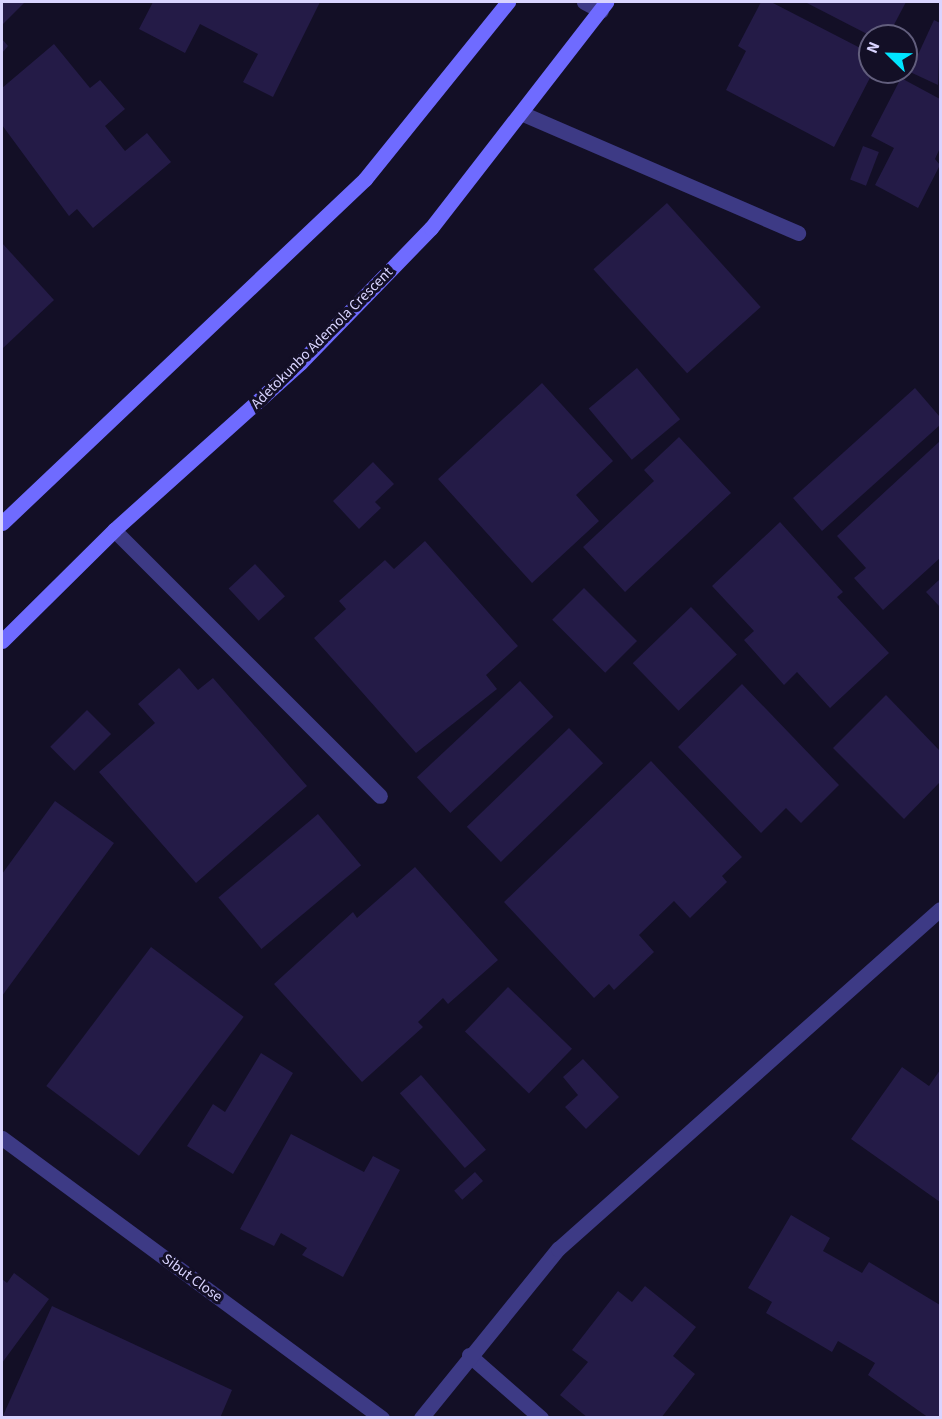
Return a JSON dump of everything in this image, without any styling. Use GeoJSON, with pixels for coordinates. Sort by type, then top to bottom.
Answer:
{"type":"FeatureCollection","features":[{"type":"Feature","properties":{"kind":"main road"},"geometry":{"type":"LineString","coordinates":[[2,523],[365,179],[508,2]]}},
{"type":"Feature","properties":{"kind":"main road","name":"Adetokunbo Ademola Crescent"},"geometry":{"type":"LineString","coordinates":[[2,641],[114,531],[300,363],[431,228],[604,6]]}},
{"type":"Feature","properties":{"kind":"street"},"geometry":{"type":"LineString","coordinates":[[584,2],[604,6]]}},
{"type":"Feature","properties":{"kind":"street"},"geometry":{"type":"LineString","coordinates":[[521,113],[798,234]]}},
{"type":"Feature","properties":{"kind":"street"},"geometry":{"type":"LineString","coordinates":[[114,531],[380,796]]}},
{"type":"Feature","properties":{"kind":"street"},"geometry":{"type":"LineString","coordinates":[[421,1418],[558,1249],[940,909]]}},
{"type":"Feature","properties":{"kind":"street","name":"Sibut Close"},"geometry":{"type":"LineString","coordinates":[[2,1138],[382,1418]]}},
{"type":"Feature","properties":{"kind":"street"},"geometry":{"type":"LineString","coordinates":[[469,1356],[541,1418]]}},
{"type":"Feature","properties":{"kind":"building"},"geometry":{"type":"Polygon","coordinates":[[[2,2],[25,2],[2,25],[2,2]]]}},
{"type":"Feature","properties":{"kind":"building"},"geometry":{"type":"Polygon","coordinates":[[[153,2],[320,2],[273,97],[243,82],[258,54],[200,24],[185,53],[139,29],[153,2]]]}},
{"type":"Feature","properties":{"kind":"building"},"geometry":{"type":"Polygon","coordinates":[[[761,2],[771,2],[858,47],[858,84],[867,84],[834,147],[726,90],[746,51],[738,46],[761,2]]]}},
{"type":"Feature","properties":{"kind":"building"},"geometry":{"type":"Polygon","coordinates":[[[805,2],[906,2],[894,24],[858,24],[858,29],[805,2]]]}},
{"type":"Feature","properties":{"kind":"building"},"geometry":{"type":"Polygon","coordinates":[[[934,20],[940,23],[938,85],[918,76],[918,55],[934,20]]]}},
{"type":"Feature","properties":{"kind":"building"},"geometry":{"type":"Polygon","coordinates":[[[2,39],[8,46],[2,53],[2,39]]]}},
{"type":"Feature","properties":{"kind":"building"},"geometry":{"type":"Polygon","coordinates":[[[54,44],[90,88],[100,80],[125,109],[105,126],[125,151],[147,133],[171,162],[93,228],[77,209],[69,216],[2,125],[2,88],[54,44]]]}},
{"type":"Feature","properties":{"kind":"building"},"geometry":{"type":"Polygon","coordinates":[[[898,84],[912,84],[940,99],[940,148],[935,159],[940,165],[918,208],[875,185],[894,148],[871,136],[898,84]]]}},
{"type":"Feature","properties":{"kind":"building"},"geometry":{"type":"Polygon","coordinates":[[[863,146],[879,152],[866,186],[850,180],[863,146]]]}},
{"type":"Feature","properties":{"kind":"building"},"geometry":{"type":"Polygon","coordinates":[[[667,203],[761,307],[687,373],[593,269],[667,203]]]}},
{"type":"Feature","properties":{"kind":"building"},"geometry":{"type":"Polygon","coordinates":[[[2,243],[54,300],[2,349],[2,243]]]}},
{"type":"Feature","properties":{"kind":"building"},"geometry":{"type":"Polygon","coordinates":[[[637,368],[680,419],[632,460],[589,408],[637,368]]]}},
{"type":"Feature","properties":{"kind":"building"},"geometry":{"type":"Polygon","coordinates":[[[542,383],[613,461],[576,495],[599,521],[532,583],[438,479],[542,383]]]}},
{"type":"Feature","properties":{"kind":"building"},"geometry":{"type":"Polygon","coordinates":[[[915,388],[940,417],[940,425],[822,531],[793,498],[915,388]]]}},
{"type":"Feature","properties":{"kind":"building"},"geometry":{"type":"Polygon","coordinates":[[[679,437],[731,493],[625,592],[583,547],[654,481],[644,470],[679,437]]]}},
{"type":"Feature","properties":{"kind":"building"},"geometry":{"type":"Polygon","coordinates":[[[940,441],[940,558],[883,610],[854,578],[866,568],[837,536],[940,441]]]}},
{"type":"Feature","properties":{"kind":"building"},"geometry":{"type":"Polygon","coordinates":[[[373,462],[394,484],[375,502],[381,508],[359,529],[333,501],[373,462]]]}},
{"type":"Feature","properties":{"kind":"building"},"geometry":{"type":"Polygon","coordinates":[[[780,522],[843,592],[837,597],[889,653],[830,708],[797,672],[784,685],[744,640],[754,631],[712,586],[780,522]]]}},
{"type":"Feature","properties":{"kind":"building"},"geometry":{"type":"Polygon","coordinates":[[[425,541],[518,646],[486,675],[497,689],[416,753],[314,638],[346,609],[339,601],[385,560],[394,569],[425,541]]]}},
{"type":"Feature","properties":{"kind":"building"},"geometry":{"type":"Polygon","coordinates":[[[255,564],[285,596],[259,621],[229,589],[255,564]]]}},
{"type":"Feature","properties":{"kind":"building"},"geometry":{"type":"Polygon","coordinates":[[[940,579],[940,607],[926,592],[940,579]]]}},
{"type":"Feature","properties":{"kind":"building"},"geometry":{"type":"Polygon","coordinates":[[[584,588],[637,641],[605,673],[552,620],[584,588]]]}},
{"type":"Feature","properties":{"kind":"building"},"geometry":{"type":"Polygon","coordinates":[[[691,607],[737,654],[679,711],[633,663],[691,607]]]}},
{"type":"Feature","properties":{"kind":"building"},"geometry":{"type":"Polygon","coordinates":[[[179,668],[198,690],[213,678],[307,786],[196,883],[99,772],[155,723],[138,704],[179,668]]]}},
{"type":"Feature","properties":{"kind":"building"},"geometry":{"type":"Polygon","coordinates":[[[520,681],[553,717],[450,813],[417,777],[520,681]]]}},
{"type":"Feature","properties":{"kind":"building"},"geometry":{"type":"Polygon","coordinates":[[[742,684],[839,785],[801,823],[786,808],[761,833],[678,747],[742,684]]]}},
{"type":"Feature","properties":{"kind":"building"},"geometry":{"type":"Polygon","coordinates":[[[886,695],[940,751],[940,782],[904,819],[833,748],[886,695]]]}},
{"type":"Feature","properties":{"kind":"building"},"geometry":{"type":"Polygon","coordinates":[[[87,710],[111,734],[74,771],[50,747],[87,710]]]}},
{"type":"Feature","properties":{"kind":"building"},"geometry":{"type":"Polygon","coordinates":[[[569,728],[603,763],[501,862],[467,827],[569,728]]]}},
{"type":"Feature","properties":{"kind":"building"},"geometry":{"type":"Polygon","coordinates":[[[651,761],[742,857],[722,876],[727,882],[690,918],[674,901],[639,935],[654,952],[614,990],[609,984],[594,998],[504,902],[651,761]]]}},
{"type":"Feature","properties":{"kind":"building"},"geometry":{"type":"Polygon","coordinates":[[[55,801],[114,843],[2,996],[2,874],[55,801]]]}},
{"type":"Feature","properties":{"kind":"building"},"geometry":{"type":"Polygon","coordinates":[[[318,814],[361,865],[261,949],[218,898],[318,814]]]}},
{"type":"Feature","properties":{"kind":"building"},"geometry":{"type":"Polygon","coordinates":[[[415,867],[498,960],[448,1004],[443,998],[418,1022],[423,1027],[362,1082],[274,984],[353,912],[357,918],[415,867]]]}},
{"type":"Feature","properties":{"kind":"building"},"geometry":{"type":"Polygon","coordinates":[[[151,947],[244,1017],[139,1156],[46,1086],[151,947]]]}},
{"type":"Feature","properties":{"kind":"building"},"geometry":{"type":"Polygon","coordinates":[[[508,987],[572,1049],[529,1093],[465,1032],[508,987]]]}},
{"type":"Feature","properties":{"kind":"building"},"geometry":{"type":"Polygon","coordinates":[[[261,1053],[293,1073],[233,1174],[187,1146],[213,1104],[225,1112],[261,1053]]]}},
{"type":"Feature","properties":{"kind":"building"},"geometry":{"type":"Polygon","coordinates":[[[583,1059],[619,1097],[586,1129],[565,1107],[578,1095],[563,1077],[583,1059]]]}},
{"type":"Feature","properties":{"kind":"building"},"geometry":{"type":"Polygon","coordinates":[[[902,1067],[929,1086],[940,1070],[940,1202],[851,1139],[902,1067]]]}},
{"type":"Feature","properties":{"kind":"building"},"geometry":{"type":"Polygon","coordinates":[[[421,1075],[486,1150],[465,1168],[400,1093],[421,1075]]]}},
{"type":"Feature","properties":{"kind":"building"},"geometry":{"type":"Polygon","coordinates":[[[291,1134],[364,1172],[373,1156],[400,1170],[343,1277],[302,1255],[307,1248],[281,1233],[274,1246],[240,1229],[291,1134]]]}},
{"type":"Feature","properties":{"kind":"building"},"geometry":{"type":"Polygon","coordinates":[[[475,1172],[483,1181],[462,1200],[454,1191],[475,1172]]]}},
{"type":"Feature","properties":{"kind":"building"},"geometry":{"type":"Polygon","coordinates":[[[791,1215],[830,1238],[823,1251],[862,1273],[869,1262],[940,1305],[940,1418],[929,1418],[868,1375],[875,1363],[838,1341],[832,1352],[766,1313],[772,1302],[748,1288],[791,1215]]]}},
{"type":"Feature","properties":{"kind":"building"},"geometry":{"type":"Polygon","coordinates":[[[14,1273],[49,1299],[2,1363],[2,1279],[7,1283],[14,1273]]]}},
{"type":"Feature","properties":{"kind":"building"},"geometry":{"type":"Polygon","coordinates":[[[645,1286],[696,1327],[673,1356],[695,1374],[661,1418],[588,1418],[560,1395],[588,1362],[572,1350],[618,1291],[632,1302],[645,1286]]]}},
{"type":"Feature","properties":{"kind":"building"},"geometry":{"type":"Polygon","coordinates":[[[52,1306],[232,1390],[220,1418],[2,1418],[52,1306]]]}}]}
